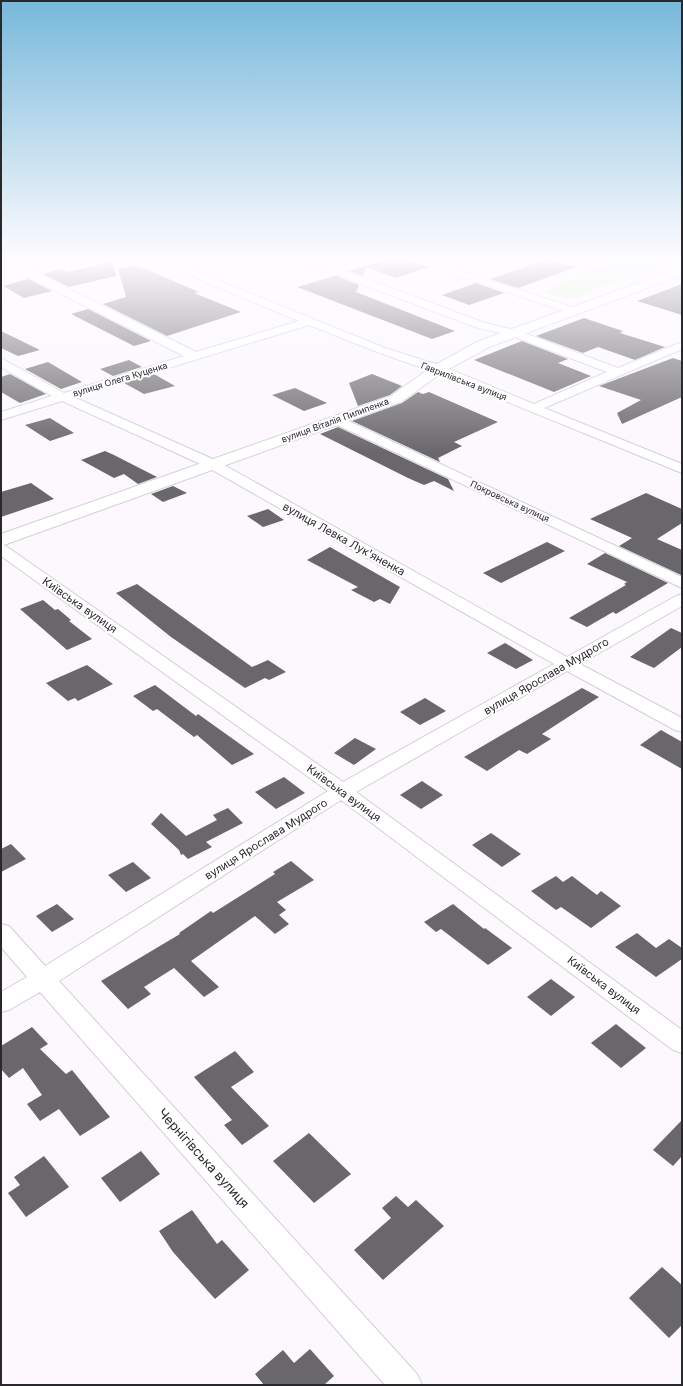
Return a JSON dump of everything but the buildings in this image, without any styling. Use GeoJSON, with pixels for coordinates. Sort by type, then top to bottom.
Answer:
{"type":"FeatureCollection","features":[{"type":"Feature","properties":{"kind":"street"},"geometry":{"type":"LineString","coordinates":[[130,324],[194,356]]}},
{"type":"Feature","properties":{"kind":"street","name":"вулиця Олега Куценка"},"geometry":{"type":"LineString","coordinates":[[1,416],[299,324]]}},
{"type":"Feature","properties":{"kind":"street","name":"Гаврилівська вулиця"},"geometry":{"type":"LineString","coordinates":[[315,324],[381,350],[438,369],[682,468]]}},
{"type":"Feature","properties":{"kind":"street"},"geometry":{"type":"LineString","coordinates":[[476,324],[515,333],[617,372]]}},
{"type":"Feature","properties":{"kind":"street","name":"вулиця Віталія Пилипенка"},"geometry":{"type":"LineString","coordinates":[[1,540],[396,399],[438,369],[484,344],[539,324]]}},
{"type":"Feature","properties":{"kind":"street"},"geometry":{"type":"LineString","coordinates":[[534,408],[682,345]]}},
{"type":"Feature","properties":{"kind":"street","name":"вулиця Левка Лук'яненка"},"geometry":{"type":"LineString","coordinates":[[1,362],[63,397],[212,464],[567,664],[682,726]]}},
{"type":"Feature","properties":{"kind":"street","name":"Покровська вулиця"},"geometry":{"type":"LineString","coordinates":[[338,420],[682,583]]}},
{"type":"Feature","properties":{"kind":"street","name":"Київська вулиця"},"geometry":{"type":"LineString","coordinates":[[1,549],[342,791],[682,1043]]}},
{"type":"Feature","properties":{"kind":"street","name":"вулиця Ярослава Мудрого"},"geometry":{"type":"LineString","coordinates":[[1,1003],[43,979],[342,791],[682,599]]}},
{"type":"Feature","properties":{"kind":"street","name":"Чернігівська вулиця"},"geometry":{"type":"LineString","coordinates":[[1,932],[406,1385]]}}]}
